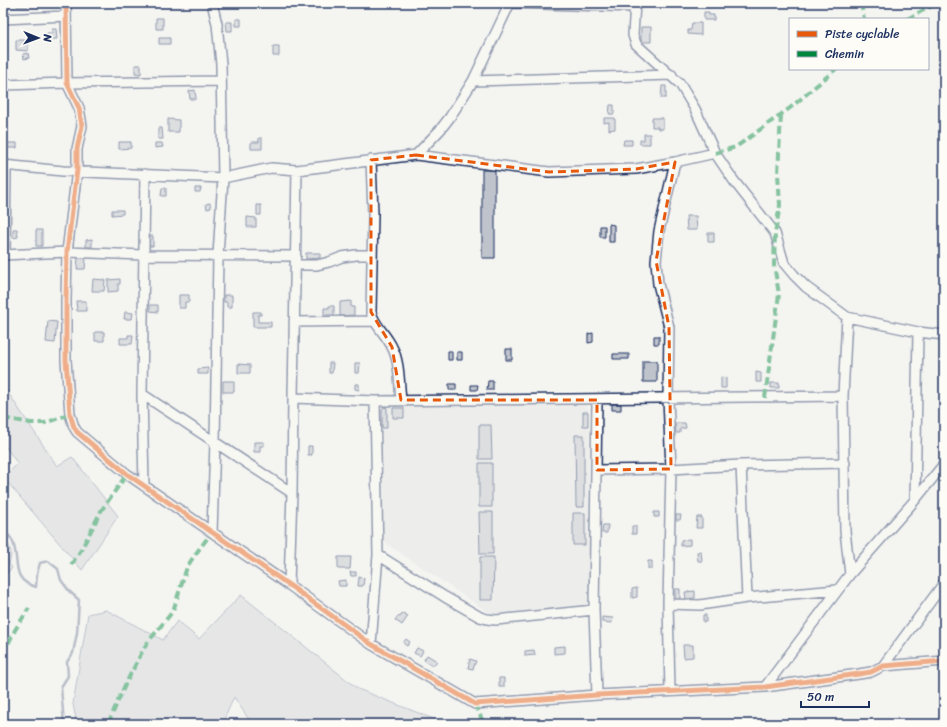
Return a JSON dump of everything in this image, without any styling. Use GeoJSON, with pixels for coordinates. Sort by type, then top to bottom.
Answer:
{"type":"FeatureCollection","features":[{"type":"Feature","properties":{"kind":"street"},"geometry":{"type":"LineString","coordinates":[[66,3],[67,83],[80,108],[82,126],[76,159],[77,170],[67,252],[66,360],[72,422],[77,432],[127,474],[371,644],[475,704],[596,695],[765,687],[871,672],[883,666],[944,661]]}},
{"type":"Feature","properties":{"kind":"street"},"geometry":{"type":"LineString","coordinates":[[212,3],[218,24],[223,178],[218,255],[212,532]]}},
{"type":"Feature","properties":{"kind":"street"},"geometry":{"type":"LineString","coordinates":[[416,155],[440,130],[473,81],[510,3],[635,5],[633,35],[636,44],[672,75],[685,91],[715,153],[734,181],[775,233],[784,263],[794,275],[806,287],[846,317],[918,332],[944,335]]}},
{"type":"Feature","properties":{"kind":"street"},"geometry":{"type":"LineString","coordinates":[[3,19],[66,16]]}},
{"type":"Feature","properties":{"kind":"street"},"geometry":{"type":"LineString","coordinates":[[473,81],[672,75]]}},
{"type":"Feature","properties":{"kind":"street"},"geometry":{"type":"LineString","coordinates":[[3,85],[221,82]]}},
{"type":"Feature","properties":{"kind":"street"},"geometry":{"type":"LineString","coordinates":[[371,256],[356,255],[342,257],[317,265],[296,260],[218,255],[143,255],[67,252],[4,255],[5,166],[63,171],[77,170],[223,178],[271,168],[297,170],[416,155],[549,172],[636,169],[715,153]]}},
{"type":"Feature","properties":{"kind":"street"},"geometry":{"type":"LineString","coordinates":[[371,160],[373,214],[371,312],[374,321],[392,347],[397,364],[400,400]]}},
{"type":"Feature","properties":{"kind":"street"},"geometry":{"type":"LineString","coordinates":[[670,691],[668,604],[671,469],[668,399],[669,327],[658,284],[656,261],[660,231],[675,162]]}},
{"type":"Feature","properties":{"kind":"street"},"geometry":{"type":"LineString","coordinates":[[289,586],[292,493],[297,170]]}},
{"type":"Feature","properties":{"kind":"street"},"geometry":{"type":"LineString","coordinates":[[144,486],[142,394],[145,174]]}},
{"type":"Feature","properties":{"kind":"street"},"geometry":{"type":"LineString","coordinates":[[846,317],[843,396],[845,531],[850,574]]}},
{"type":"Feature","properties":{"kind":"street"},"geometry":{"type":"LineString","coordinates":[[294,322],[374,321]]}},
{"type":"Feature","properties":{"kind":"street"},"geometry":{"type":"LineString","coordinates":[[915,500],[918,332]]}},
{"type":"Feature","properties":{"kind":"street"},"geometry":{"type":"LineString","coordinates":[[142,394],[292,493]]}},
{"type":"Feature","properties":{"kind":"street"},"geometry":{"type":"LineString","coordinates":[[293,398],[376,401],[597,400],[843,396]]}},
{"type":"Feature","properties":{"kind":"street"},"geometry":{"type":"LineString","coordinates":[[596,695],[594,610],[597,400]]}},
{"type":"Feature","properties":{"kind":"street"},"geometry":{"type":"LineString","coordinates":[[371,644],[378,555],[376,401]]}},
{"type":"Feature","properties":{"kind":"street"},"geometry":{"type":"LineString","coordinates":[[596,470],[845,463]]}},
{"type":"Feature","properties":{"kind":"street"},"geometry":{"type":"LineString","coordinates":[[765,687],[837,590],[944,464]]}},
{"type":"Feature","properties":{"kind":"street"},"geometry":{"type":"LineString","coordinates":[[740,465],[747,598]]}},
{"type":"Feature","properties":{"kind":"street"},"geometry":{"type":"LineString","coordinates":[[378,555],[445,597],[487,619],[496,620],[594,610]]}},
{"type":"Feature","properties":{"kind":"street"},"geometry":{"type":"LineString","coordinates":[[883,666],[942,588]]}},
{"type":"Feature","properties":{"kind":"street"},"geometry":{"type":"LineString","coordinates":[[668,604],[700,605],[747,598],[837,590]]}},
{"type":"Feature","properties":{"kind":"highlighted area"},"geometry":{"type":"Polygon","coordinates":[[[416,155],[549,172],[636,169],[675,162],[656,261],[669,327],[671,469],[597,470],[597,400],[401,400],[392,347],[371,312],[371,160],[416,155]]]}},
{"type":"Feature","properties":{"kind":"shaded area"},"geometry":{"type":"Polygon","coordinates":[[[3,385],[57,466],[72,457],[118,516],[82,570],[3,477],[18,464],[3,443],[3,385]]]}},
{"type":"Feature","properties":{"kind":"shaded area"},"geometry":{"type":"Polygon","coordinates":[[[585,403],[589,409],[589,603],[587,606],[491,614],[387,544],[383,538],[382,409],[387,405],[585,403]]]}},
{"type":"Feature","properties":{"kind":"shaded area"},"geometry":{"type":"Polygon","coordinates":[[[3,538],[8,544],[10,550],[11,556],[9,564],[12,568],[4,574],[3,569],[3,538]]]}},
{"type":"Feature","properties":{"kind":"shaded area"},"geometry":{"type":"Polygon","coordinates":[[[241,595],[358,689],[446,724],[252,724],[234,697],[222,724],[77,724],[73,704],[88,614],[106,610],[163,640],[177,621],[199,639],[241,595]]]}},
{"type":"Feature","properties":{"kind":"building"},"geometry":{"type":"Polygon","coordinates":[[[3,3],[9,3],[9,7],[3,7],[3,3]]]}},
{"type":"Feature","properties":{"kind":"building"},"geometry":{"type":"Polygon","coordinates":[[[17,3],[28,3],[28,6],[17,6],[17,3]]]}},
{"type":"Feature","properties":{"kind":"building"},"geometry":{"type":"Polygon","coordinates":[[[704,12],[709,12],[709,15],[714,15],[714,20],[704,20],[704,12]]]}},
{"type":"Feature","properties":{"kind":"building"},"geometry":{"type":"Polygon","coordinates":[[[156,18],[163,18],[163,29],[156,29],[156,18]]]}},
{"type":"Feature","properties":{"kind":"building"},"geometry":{"type":"Polygon","coordinates":[[[236,19],[241,19],[241,26],[236,26],[236,19]]]}},
{"type":"Feature","properties":{"kind":"building"},"geometry":{"type":"Polygon","coordinates":[[[226,22],[232,22],[232,31],[227,31],[226,22]]]}},
{"type":"Feature","properties":{"kind":"building"},"geometry":{"type":"Polygon","coordinates":[[[692,23],[701,23],[701,35],[688,34],[688,30],[691,30],[692,23]]]}},
{"type":"Feature","properties":{"kind":"building"},"geometry":{"type":"Polygon","coordinates":[[[641,27],[651,27],[651,42],[641,42],[641,27]]]}},
{"type":"Feature","properties":{"kind":"building"},"geometry":{"type":"Polygon","coordinates":[[[52,29],[56,29],[57,39],[47,39],[47,33],[52,33],[52,29]]]}},
{"type":"Feature","properties":{"kind":"building"},"geometry":{"type":"Polygon","coordinates":[[[159,38],[170,38],[170,44],[159,44],[159,38]]]}},
{"type":"Feature","properties":{"kind":"building"},"geometry":{"type":"Polygon","coordinates":[[[3,40],[6,40],[6,46],[3,46],[3,40]]]}},
{"type":"Feature","properties":{"kind":"building"},"geometry":{"type":"Polygon","coordinates":[[[16,40],[28,40],[28,51],[16,50],[16,40]]]}},
{"type":"Feature","properties":{"kind":"building"},"geometry":{"type":"Polygon","coordinates":[[[273,46],[279,46],[279,56],[273,56],[273,46]]]}},
{"type":"Feature","properties":{"kind":"building"},"geometry":{"type":"Polygon","coordinates":[[[28,53],[29,58],[24,59],[23,54],[28,53]]]}},
{"type":"Feature","properties":{"kind":"building"},"geometry":{"type":"Polygon","coordinates":[[[135,65],[141,65],[141,74],[135,73],[135,65]]]}},
{"type":"Feature","properties":{"kind":"building"},"geometry":{"type":"Polygon","coordinates":[[[662,86],[666,86],[666,98],[661,98],[662,86]]]}},
{"type":"Feature","properties":{"kind":"building"},"geometry":{"type":"Polygon","coordinates":[[[195,90],[196,99],[190,99],[189,91],[195,90]]]}},
{"type":"Feature","properties":{"kind":"building"},"geometry":{"type":"Polygon","coordinates":[[[610,105],[614,105],[614,114],[609,114],[610,105]]]}},
{"type":"Feature","properties":{"kind":"building"},"geometry":{"type":"Polygon","coordinates":[[[604,118],[615,118],[615,129],[609,130],[609,122],[604,123],[604,118]]]}},
{"type":"Feature","properties":{"kind":"building"},"geometry":{"type":"Polygon","coordinates":[[[652,118],[663,118],[663,129],[652,127],[652,118]]]}},
{"type":"Feature","properties":{"kind":"building"},"geometry":{"type":"Polygon","coordinates":[[[168,119],[179,120],[179,132],[168,132],[168,119]]]}},
{"type":"Feature","properties":{"kind":"building"},"geometry":{"type":"Polygon","coordinates":[[[158,128],[162,128],[163,139],[158,139],[158,128]]]}},
{"type":"Feature","properties":{"kind":"building"},"geometry":{"type":"Polygon","coordinates":[[[644,134],[650,134],[650,144],[640,144],[640,140],[644,140],[644,134]]]}},
{"type":"Feature","properties":{"kind":"building"},"geometry":{"type":"Polygon","coordinates":[[[259,138],[262,138],[262,149],[251,149],[251,142],[259,142],[259,138]]]}},
{"type":"Feature","properties":{"kind":"building"},"geometry":{"type":"Polygon","coordinates":[[[624,140],[632,140],[632,145],[623,145],[624,140]]]}},
{"type":"Feature","properties":{"kind":"building"},"geometry":{"type":"Polygon","coordinates":[[[119,142],[131,142],[131,148],[119,149],[119,142]]]}},
{"type":"Feature","properties":{"kind":"building"},"geometry":{"type":"Polygon","coordinates":[[[5,143],[17,143],[17,148],[6,148],[5,143]]]}},
{"type":"Feature","properties":{"kind":"building"},"geometry":{"type":"Polygon","coordinates":[[[155,143],[162,143],[163,147],[155,148],[155,143]]]}},
{"type":"Feature","properties":{"kind":"building"},"geometry":{"type":"Polygon","coordinates":[[[482,170],[495,170],[495,258],[482,258],[482,170]]]}},
{"type":"Feature","properties":{"kind":"building"},"geometry":{"type":"Polygon","coordinates":[[[162,188],[166,188],[166,196],[161,196],[162,188]]]}},
{"type":"Feature","properties":{"kind":"building"},"geometry":{"type":"Polygon","coordinates":[[[195,188],[201,188],[200,192],[195,192],[195,188]]]}},
{"type":"Feature","properties":{"kind":"building"},"geometry":{"type":"Polygon","coordinates":[[[210,203],[211,208],[207,209],[206,204],[210,203]]]}},
{"type":"Feature","properties":{"kind":"building"},"geometry":{"type":"Polygon","coordinates":[[[257,205],[261,205],[261,215],[257,215],[257,205]]]}},
{"type":"Feature","properties":{"kind":"building"},"geometry":{"type":"Polygon","coordinates":[[[112,210],[123,210],[123,214],[112,215],[112,210]]]}},
{"type":"Feature","properties":{"kind":"building"},"geometry":{"type":"Polygon","coordinates":[[[686,216],[696,216],[697,230],[687,230],[686,216]]]}},
{"type":"Feature","properties":{"kind":"building"},"geometry":{"type":"Polygon","coordinates":[[[247,217],[256,218],[256,227],[247,227],[247,217]]]}},
{"type":"Feature","properties":{"kind":"building"},"geometry":{"type":"Polygon","coordinates":[[[609,224],[614,225],[614,242],[609,242],[609,224]]]}},
{"type":"Feature","properties":{"kind":"building"},"geometry":{"type":"Polygon","coordinates":[[[600,226],[605,226],[605,237],[600,237],[600,226]]]}},
{"type":"Feature","properties":{"kind":"building"},"geometry":{"type":"Polygon","coordinates":[[[13,229],[17,229],[18,237],[13,238],[13,229]]]}},
{"type":"Feature","properties":{"kind":"building"},"geometry":{"type":"Polygon","coordinates":[[[36,230],[42,230],[42,246],[36,246],[36,230]]]}},
{"type":"Feature","properties":{"kind":"building"},"geometry":{"type":"Polygon","coordinates":[[[708,233],[714,233],[714,242],[708,242],[708,233]]]}},
{"type":"Feature","properties":{"kind":"building"},"geometry":{"type":"Polygon","coordinates":[[[147,236],[153,236],[153,246],[147,246],[147,236]]]}},
{"type":"Feature","properties":{"kind":"building"},"geometry":{"type":"Polygon","coordinates":[[[92,239],[92,247],[86,247],[86,240],[92,239]]]}},
{"type":"Feature","properties":{"kind":"building"},"geometry":{"type":"Polygon","coordinates":[[[306,253],[320,253],[320,258],[306,259],[306,253]]]}},
{"type":"Feature","properties":{"kind":"building"},"geometry":{"type":"Polygon","coordinates":[[[78,257],[86,257],[85,269],[77,269],[78,257]]]}},
{"type":"Feature","properties":{"kind":"building"},"geometry":{"type":"Polygon","coordinates":[[[93,279],[105,280],[104,291],[92,291],[93,279]]]}},
{"type":"Feature","properties":{"kind":"building"},"geometry":{"type":"Polygon","coordinates":[[[120,279],[118,291],[108,292],[108,280],[120,279]]]}},
{"type":"Feature","properties":{"kind":"building"},"geometry":{"type":"Polygon","coordinates":[[[179,295],[189,295],[189,302],[185,302],[185,308],[179,308],[179,295]]]}},
{"type":"Feature","properties":{"kind":"building"},"geometry":{"type":"Polygon","coordinates":[[[224,295],[232,295],[232,307],[227,307],[227,302],[224,302],[224,295]]]}},
{"type":"Feature","properties":{"kind":"building"},"geometry":{"type":"Polygon","coordinates":[[[76,301],[86,301],[86,311],[77,311],[76,301]]]}},
{"type":"Feature","properties":{"kind":"building"},"geometry":{"type":"Polygon","coordinates":[[[351,301],[351,307],[354,307],[354,315],[340,316],[340,302],[351,301]]]}},
{"type":"Feature","properties":{"kind":"building"},"geometry":{"type":"Polygon","coordinates":[[[150,305],[158,305],[158,312],[150,311],[150,305]]]}},
{"type":"Feature","properties":{"kind":"building"},"geometry":{"type":"Polygon","coordinates":[[[329,306],[334,306],[334,315],[324,315],[324,308],[329,308],[329,306]]]}},
{"type":"Feature","properties":{"kind":"building"},"geometry":{"type":"Polygon","coordinates":[[[125,312],[133,313],[132,319],[124,319],[125,312]]]}},
{"type":"Feature","properties":{"kind":"building"},"geometry":{"type":"Polygon","coordinates":[[[253,312],[261,312],[261,315],[258,315],[258,322],[271,322],[271,327],[253,327],[253,312]]]}},
{"type":"Feature","properties":{"kind":"building"},"geometry":{"type":"Polygon","coordinates":[[[48,321],[57,322],[55,343],[46,342],[48,321]]]}},
{"type":"Feature","properties":{"kind":"building"},"geometry":{"type":"Polygon","coordinates":[[[95,332],[104,332],[104,341],[95,341],[95,332]]]}},
{"type":"Feature","properties":{"kind":"building"},"geometry":{"type":"Polygon","coordinates":[[[593,333],[593,342],[588,343],[588,334],[593,333]]]}},
{"type":"Feature","properties":{"kind":"building"},"geometry":{"type":"Polygon","coordinates":[[[128,335],[133,335],[132,344],[120,344],[120,338],[128,338],[128,335]]]}},
{"type":"Feature","properties":{"kind":"building"},"geometry":{"type":"Polygon","coordinates":[[[654,336],[659,336],[659,344],[654,344],[654,336]]]}},
{"type":"Feature","properties":{"kind":"building"},"geometry":{"type":"Polygon","coordinates":[[[506,349],[512,349],[512,360],[506,360],[506,349]]]}},
{"type":"Feature","properties":{"kind":"building"},"geometry":{"type":"Polygon","coordinates":[[[448,351],[452,351],[452,360],[448,360],[448,351]]]}},
{"type":"Feature","properties":{"kind":"building"},"geometry":{"type":"Polygon","coordinates":[[[457,352],[462,352],[462,360],[457,360],[457,352]]]}},
{"type":"Feature","properties":{"kind":"building"},"geometry":{"type":"Polygon","coordinates":[[[613,354],[629,354],[629,359],[613,359],[613,354]]]}},
{"type":"Feature","properties":{"kind":"building"},"geometry":{"type":"Polygon","coordinates":[[[643,361],[657,361],[657,382],[643,382],[643,361]]]}},
{"type":"Feature","properties":{"kind":"building"},"geometry":{"type":"Polygon","coordinates":[[[329,363],[333,363],[332,373],[329,373],[329,363]]]}},
{"type":"Feature","properties":{"kind":"building"},"geometry":{"type":"Polygon","coordinates":[[[355,363],[360,363],[359,373],[355,373],[355,363]]]}},
{"type":"Feature","properties":{"kind":"building"},"geometry":{"type":"Polygon","coordinates":[[[238,364],[250,365],[250,373],[238,373],[238,364]]]}},
{"type":"Feature","properties":{"kind":"building"},"geometry":{"type":"Polygon","coordinates":[[[208,368],[208,374],[198,374],[198,369],[208,368]]]}},
{"type":"Feature","properties":{"kind":"building"},"geometry":{"type":"Polygon","coordinates":[[[756,372],[761,373],[761,382],[756,382],[756,372]]]}},
{"type":"Feature","properties":{"kind":"building"},"geometry":{"type":"Polygon","coordinates":[[[721,377],[726,378],[726,388],[721,388],[721,377]]]}},
{"type":"Feature","properties":{"kind":"building"},"geometry":{"type":"Polygon","coordinates":[[[223,381],[234,381],[234,392],[223,392],[223,381]]]}},
{"type":"Feature","properties":{"kind":"building"},"geometry":{"type":"Polygon","coordinates":[[[488,381],[493,381],[493,390],[487,390],[488,381]]]}},
{"type":"Feature","properties":{"kind":"building"},"geometry":{"type":"Polygon","coordinates":[[[771,383],[779,383],[779,388],[771,388],[771,383]]]}},
{"type":"Feature","properties":{"kind":"building"},"geometry":{"type":"Polygon","coordinates":[[[355,384],[359,384],[359,390],[355,389],[355,384]]]}},
{"type":"Feature","properties":{"kind":"building"},"geometry":{"type":"Polygon","coordinates":[[[449,384],[456,384],[456,390],[449,390],[449,384]]]}},
{"type":"Feature","properties":{"kind":"building"},"geometry":{"type":"Polygon","coordinates":[[[471,385],[478,385],[477,390],[471,390],[471,385]]]}},
{"type":"Feature","properties":{"kind":"building"},"geometry":{"type":"Polygon","coordinates":[[[612,404],[621,404],[621,410],[612,410],[612,404]]]}},
{"type":"Feature","properties":{"kind":"building"},"geometry":{"type":"Polygon","coordinates":[[[384,407],[387,408],[387,428],[382,428],[382,409],[384,407]]]}},
{"type":"Feature","properties":{"kind":"building"},"geometry":{"type":"Polygon","coordinates":[[[393,408],[404,408],[404,418],[393,418],[393,408]]]}},
{"type":"Feature","properties":{"kind":"building"},"geometry":{"type":"Polygon","coordinates":[[[583,412],[588,412],[588,426],[583,426],[583,412]]]}},
{"type":"Feature","properties":{"kind":"building"},"geometry":{"type":"Polygon","coordinates":[[[675,423],[685,423],[686,428],[680,429],[680,433],[676,433],[675,423]]]}},
{"type":"Feature","properties":{"kind":"building"},"geometry":{"type":"Polygon","coordinates":[[[479,425],[491,425],[492,459],[479,459],[479,425]]]}},
{"type":"Feature","properties":{"kind":"building"},"geometry":{"type":"Polygon","coordinates":[[[575,435],[584,435],[584,507],[576,507],[575,435]]]}},
{"type":"Feature","properties":{"kind":"building"},"geometry":{"type":"Polygon","coordinates":[[[254,442],[264,442],[264,446],[260,446],[260,452],[254,452],[254,442]]]}},
{"type":"Feature","properties":{"kind":"building"},"geometry":{"type":"Polygon","coordinates":[[[308,446],[312,446],[312,455],[308,455],[308,446]]]}},
{"type":"Feature","properties":{"kind":"building"},"geometry":{"type":"Polygon","coordinates":[[[479,463],[492,463],[492,507],[479,507],[479,463]]]}},
{"type":"Feature","properties":{"kind":"building"},"geometry":{"type":"Polygon","coordinates":[[[479,512],[493,512],[493,554],[480,554],[479,512]]]}},
{"type":"Feature","properties":{"kind":"building"},"geometry":{"type":"Polygon","coordinates":[[[654,512],[659,512],[659,517],[654,517],[654,512]]]}},
{"type":"Feature","properties":{"kind":"building"},"geometry":{"type":"Polygon","coordinates":[[[573,513],[585,513],[585,545],[573,545],[573,513]]]}},
{"type":"Feature","properties":{"kind":"building"},"geometry":{"type":"Polygon","coordinates":[[[676,515],[681,515],[680,520],[676,520],[676,515]]]}},
{"type":"Feature","properties":{"kind":"building"},"geometry":{"type":"Polygon","coordinates":[[[697,517],[702,517],[702,528],[696,528],[697,517]]]}},
{"type":"Feature","properties":{"kind":"building"},"geometry":{"type":"Polygon","coordinates":[[[603,525],[608,525],[607,533],[602,533],[603,525]]]}},
{"type":"Feature","properties":{"kind":"building"},"geometry":{"type":"Polygon","coordinates":[[[632,526],[636,526],[636,534],[632,534],[632,526]]]}},
{"type":"Feature","properties":{"kind":"building"},"geometry":{"type":"Polygon","coordinates":[[[690,539],[690,545],[681,546],[681,540],[690,539]]]}},
{"type":"Feature","properties":{"kind":"building"},"geometry":{"type":"Polygon","coordinates":[[[701,551],[702,561],[698,561],[697,552],[701,551]]]}},
{"type":"Feature","properties":{"kind":"building"},"geometry":{"type":"Polygon","coordinates":[[[338,557],[351,557],[350,569],[338,569],[338,557]]]}},
{"type":"Feature","properties":{"kind":"building"},"geometry":{"type":"Polygon","coordinates":[[[480,557],[494,557],[493,600],[480,600],[480,557]]]}},
{"type":"Feature","properties":{"kind":"building"},"geometry":{"type":"Polygon","coordinates":[[[648,561],[652,561],[652,569],[648,569],[648,561]]]}},
{"type":"Feature","properties":{"kind":"building"},"geometry":{"type":"Polygon","coordinates":[[[350,572],[356,572],[356,576],[351,576],[350,572]]]}},
{"type":"Feature","properties":{"kind":"building"},"geometry":{"type":"Polygon","coordinates":[[[359,577],[364,578],[363,586],[358,586],[359,577]]]}},
{"type":"Feature","properties":{"kind":"building"},"geometry":{"type":"Polygon","coordinates":[[[346,580],[346,586],[339,586],[338,581],[346,580]]]}},
{"type":"Feature","properties":{"kind":"building"},"geometry":{"type":"Polygon","coordinates":[[[637,588],[637,597],[632,598],[632,589],[637,588]]]}},
{"type":"Feature","properties":{"kind":"building"},"geometry":{"type":"Polygon","coordinates":[[[675,589],[680,589],[680,601],[675,601],[675,589]]]}},
{"type":"Feature","properties":{"kind":"building"},"geometry":{"type":"Polygon","coordinates":[[[695,591],[695,598],[686,599],[685,592],[695,591]]]}},
{"type":"Feature","properties":{"kind":"building"},"geometry":{"type":"Polygon","coordinates":[[[403,613],[408,616],[402,625],[395,620],[403,613]]]}},
{"type":"Feature","properties":{"kind":"building"},"geometry":{"type":"Polygon","coordinates":[[[703,615],[706,615],[706,622],[703,622],[703,615]]]}},
{"type":"Feature","properties":{"kind":"building"},"geometry":{"type":"Polygon","coordinates":[[[602,617],[613,618],[612,623],[602,622],[602,617]]]}},
{"type":"Feature","properties":{"kind":"building"},"geometry":{"type":"Polygon","coordinates":[[[406,639],[410,642],[407,646],[403,643],[406,639]]]}},
{"type":"Feature","properties":{"kind":"building"},"geometry":{"type":"Polygon","coordinates":[[[683,645],[693,645],[693,657],[684,658],[683,645]]]}},
{"type":"Feature","properties":{"kind":"building"},"geometry":{"type":"Polygon","coordinates":[[[565,646],[565,653],[554,654],[554,647],[565,646]]]}},
{"type":"Feature","properties":{"kind":"building"},"geometry":{"type":"Polygon","coordinates":[[[417,648],[423,651],[420,656],[414,653],[417,648]]]}},
{"type":"Feature","properties":{"kind":"building"},"geometry":{"type":"Polygon","coordinates":[[[534,650],[535,655],[525,656],[525,651],[534,650]]]}},
{"type":"Feature","properties":{"kind":"building"},"geometry":{"type":"Polygon","coordinates":[[[427,655],[437,661],[433,666],[424,660],[427,655]]]}},
{"type":"Feature","properties":{"kind":"building"},"geometry":{"type":"Polygon","coordinates":[[[470,659],[476,661],[473,669],[468,668],[470,659]]]}},
{"type":"Feature","properties":{"kind":"building"},"geometry":{"type":"Polygon","coordinates":[[[499,678],[504,678],[504,687],[499,687],[499,678]]]}},
{"type":"Feature","properties":{"kind":"waterway"},"geometry":{"type":"LineString","coordinates":[[3,530],[12,540],[15,547],[17,568],[22,579],[28,584],[36,587],[40,563],[48,561],[58,569],[61,580],[69,591],[79,600],[77,633],[73,653],[67,662],[68,676],[61,687],[64,724]]}},
{"type":"Feature","properties":{"kind":"marked path"},"geometry":{"type":"LineString","coordinates":[[861,3],[864,18]]}},
{"type":"Feature","properties":{"kind":"marked path"},"geometry":{"type":"LineString","coordinates":[[909,18],[937,3]]}},
{"type":"Feature","properties":{"kind":"marked path"},"geometry":{"type":"LineString","coordinates":[[715,153],[736,147],[790,108],[835,70]]}},
{"type":"Feature","properties":{"kind":"marked path"},"geometry":{"type":"LineString","coordinates":[[765,398],[779,294],[774,265],[775,233],[780,205],[778,174],[781,114]]}},
{"type":"Feature","properties":{"kind":"marked path"},"geometry":{"type":"LineString","coordinates":[[3,418],[31,423],[45,423],[70,414]]}},
{"type":"Feature","properties":{"kind":"marked path"},"geometry":{"type":"LineString","coordinates":[[71,565],[81,550],[101,511],[127,474]]}},
{"type":"Feature","properties":{"kind":"marked path"},"geometry":{"type":"LineString","coordinates":[[108,724],[125,685],[143,650],[173,611],[187,567],[212,532]]}},
{"type":"Feature","properties":{"kind":"marked path"},"geometry":{"type":"LineString","coordinates":[[3,654],[15,630],[29,608]]}},
{"type":"Feature","properties":{"kind":"marked path"},"geometry":{"type":"LineString","coordinates":[[475,704],[484,724]]}},
{"type":"Feature","properties":{"kind":"cycle path"},"geometry":{"type":"LineString","coordinates":[[66,3],[67,83],[79,108],[82,126],[77,149],[77,170],[67,252],[66,360],[70,414],[77,432],[127,474],[289,585],[371,644],[475,704],[597,695],[765,687],[871,672],[883,666],[944,661]]}}]}
